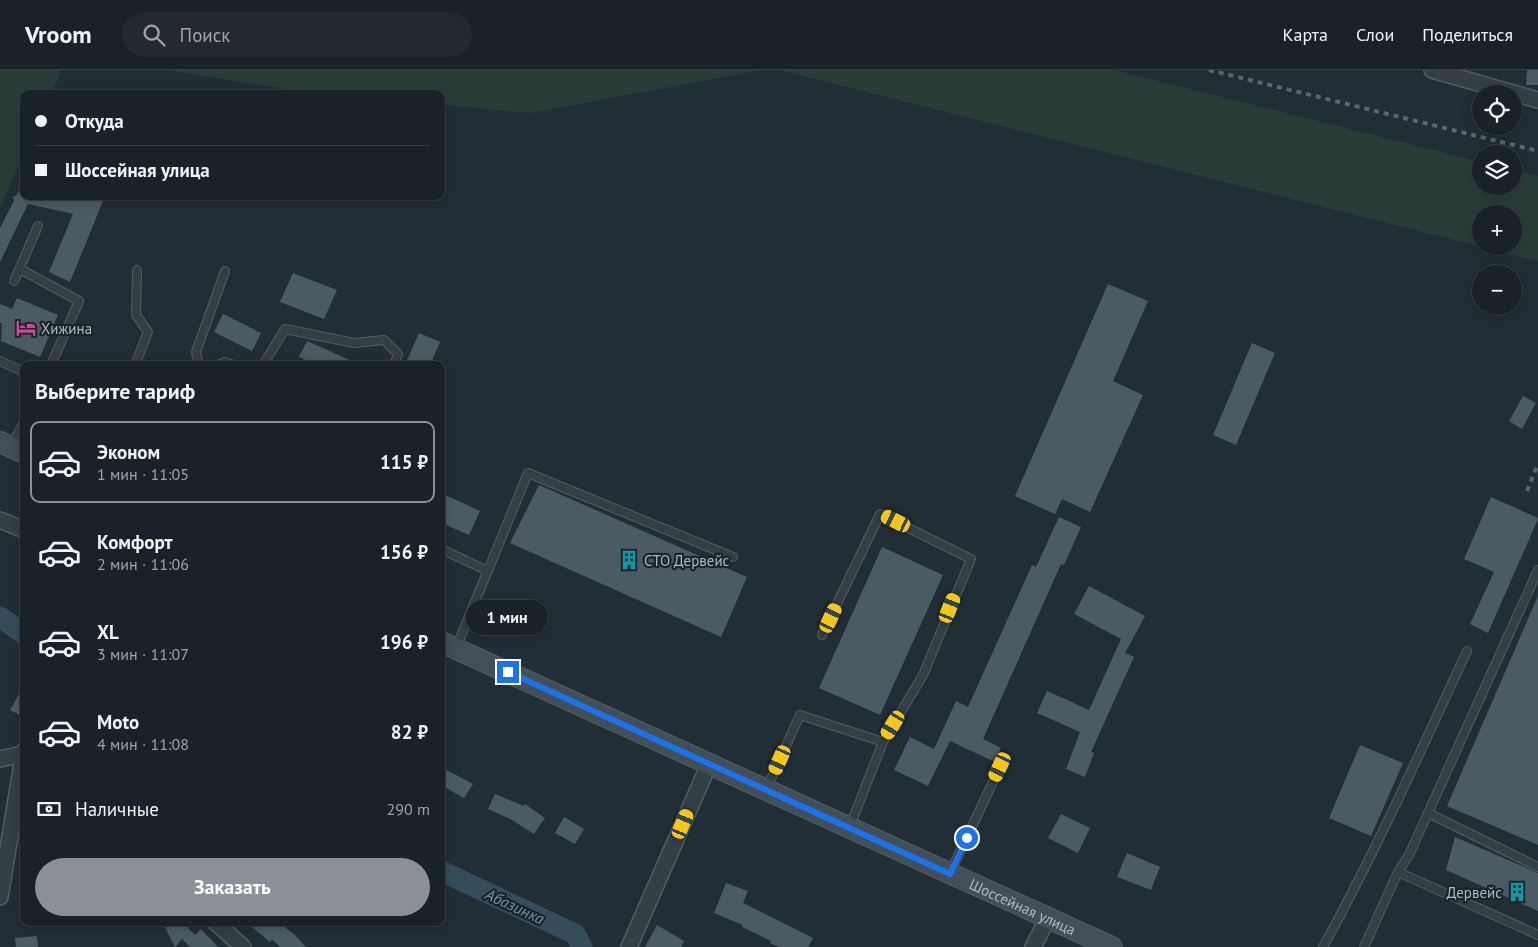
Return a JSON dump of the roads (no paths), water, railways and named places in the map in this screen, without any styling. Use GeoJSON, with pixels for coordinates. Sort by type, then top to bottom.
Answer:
{"type":"FeatureCollection","features":[{"type":"Feature","properties":{"kind":"main road","name":"Шоссейная улица"},"geometry":{"type":"LineString","coordinates":[[446,647],[706,770],[949,876]]}},
{"type":"Feature","properties":{"kind":"main road","name":"Шоссейная улица"},"geometry":{"type":"LineString","coordinates":[[446,647],[849,828],[1046,921],[1095,947]]}},
{"type":"Feature","properties":{"kind":"main road","name":"Шоссейная улица"},"geometry":{"type":"LineString","coordinates":[[1046,921],[1112,947]]}},
{"type":"Feature","properties":{"kind":"street"},"geometry":{"type":"LineString","coordinates":[[1432,70],[1538,100]]}},
{"type":"Feature","properties":{"kind":"street"},"geometry":{"type":"LineString","coordinates":[[0,520],[20,528]]}},
{"type":"Feature","properties":{"kind":"street"},"geometry":{"type":"LineString","coordinates":[[0,759],[20,755]]}},
{"type":"Feature","properties":{"kind":"street"},"geometry":{"type":"LineString","coordinates":[[629,947],[706,770]]}},
{"type":"Feature","properties":{"kind":"street"},"geometry":{"type":"LineString","coordinates":[[0,897],[20,773]]}},
{"type":"Feature","properties":{"kind":"street"},"geometry":{"type":"LineString","coordinates":[[1033,947],[1046,921]]}},
{"type":"Feature","properties":{"kind":"street"},"geometry":{"type":"LineString","coordinates":[[220,926],[244,947]]}},
{"type":"Feature","properties":{"kind":"lane"},"geometry":{"type":"LineString","coordinates":[[14,281],[38,226]]}},
{"type":"Feature","properties":{"kind":"lane"},"geometry":{"type":"LineString","coordinates":[[20,269],[79,301],[53,361]]}},
{"type":"Feature","properties":{"kind":"lane"},"geometry":{"type":"LineString","coordinates":[[137,270],[136,315],[148,332],[137,361]]}},
{"type":"Feature","properties":{"kind":"lane"},"geometry":{"type":"LineString","coordinates":[[198,361],[196,352],[225,271]]}},
{"type":"Feature","properties":{"kind":"lane"},"geometry":{"type":"LineString","coordinates":[[265,361],[285,329],[354,343],[384,340],[398,354],[395,361]]}},
{"type":"Feature","properties":{"kind":"lane"},"geometry":{"type":"LineString","coordinates":[[0,361],[20,370]]}},
{"type":"Feature","properties":{"kind":"lane"},"geometry":{"type":"LineString","coordinates":[[12,449],[20,431]]}},
{"type":"Feature","properties":{"kind":"lane"},"geometry":{"type":"LineString","coordinates":[[446,647],[488,571],[528,473],[733,557]]}},
{"type":"Feature","properties":{"kind":"lane"},"geometry":{"type":"LineString","coordinates":[[822,636],[880,514],[970,559],[923,675],[883,742],[849,828]]}},
{"type":"Feature","properties":{"kind":"lane"},"geometry":{"type":"LineString","coordinates":[[445,551],[488,571]]}},
{"type":"Feature","properties":{"kind":"lane"},"geometry":{"type":"LineString","coordinates":[[1364,947],[1398,872],[1409,855],[1538,570]]}},
{"type":"Feature","properties":{"kind":"lane"},"geometry":{"type":"LineString","coordinates":[[1323,947],[1350,899],[1467,651]]}},
{"type":"Feature","properties":{"kind":"lane"},"geometry":{"type":"LineString","coordinates":[[766,790],[800,715],[883,742]]}},
{"type":"Feature","properties":{"kind":"lane"},"geometry":{"type":"LineString","coordinates":[[949,876],[1000,767]]}},
{"type":"Feature","properties":{"kind":"lane"},"geometry":{"type":"LineString","coordinates":[[1428,813],[1538,867]]}},
{"type":"Feature","properties":{"kind":"lane"},"geometry":{"type":"LineString","coordinates":[[1398,872],[1538,934]]}},
{"type":"Feature","properties":{"kind":"waterway","name":"Абазинка"},"geometry":{"type":"LineString","coordinates":[[0,617],[20,631]]}},
{"type":"Feature","properties":{"kind":"waterway","name":"Абазинка"},"geometry":{"type":"LineString","coordinates":[[445,873],[575,934],[582,947]]}},
{"type":"Feature","properties":{"kind":"railway"},"geometry":{"type":"LineString","coordinates":[[1209,70],[1538,151]]}},
{"type":"Feature","properties":{"kind":"railway"},"geometry":{"type":"LineString","coordinates":[[1527,491],[1538,464]]}},
{"type":"Feature","properties":{"kind":"place","name":"Хижина"},"geometry":{"type":"Point","coordinates":[26,328]}},
{"type":"Feature","properties":{"kind":"place","name":"СТО Дервейс"},"geometry":{"type":"Point","coordinates":[629,560]}},
{"type":"Feature","properties":{"kind":"place","name":"Дервейс"},"geometry":{"type":"Point","coordinates":[1517,892]}}]}
